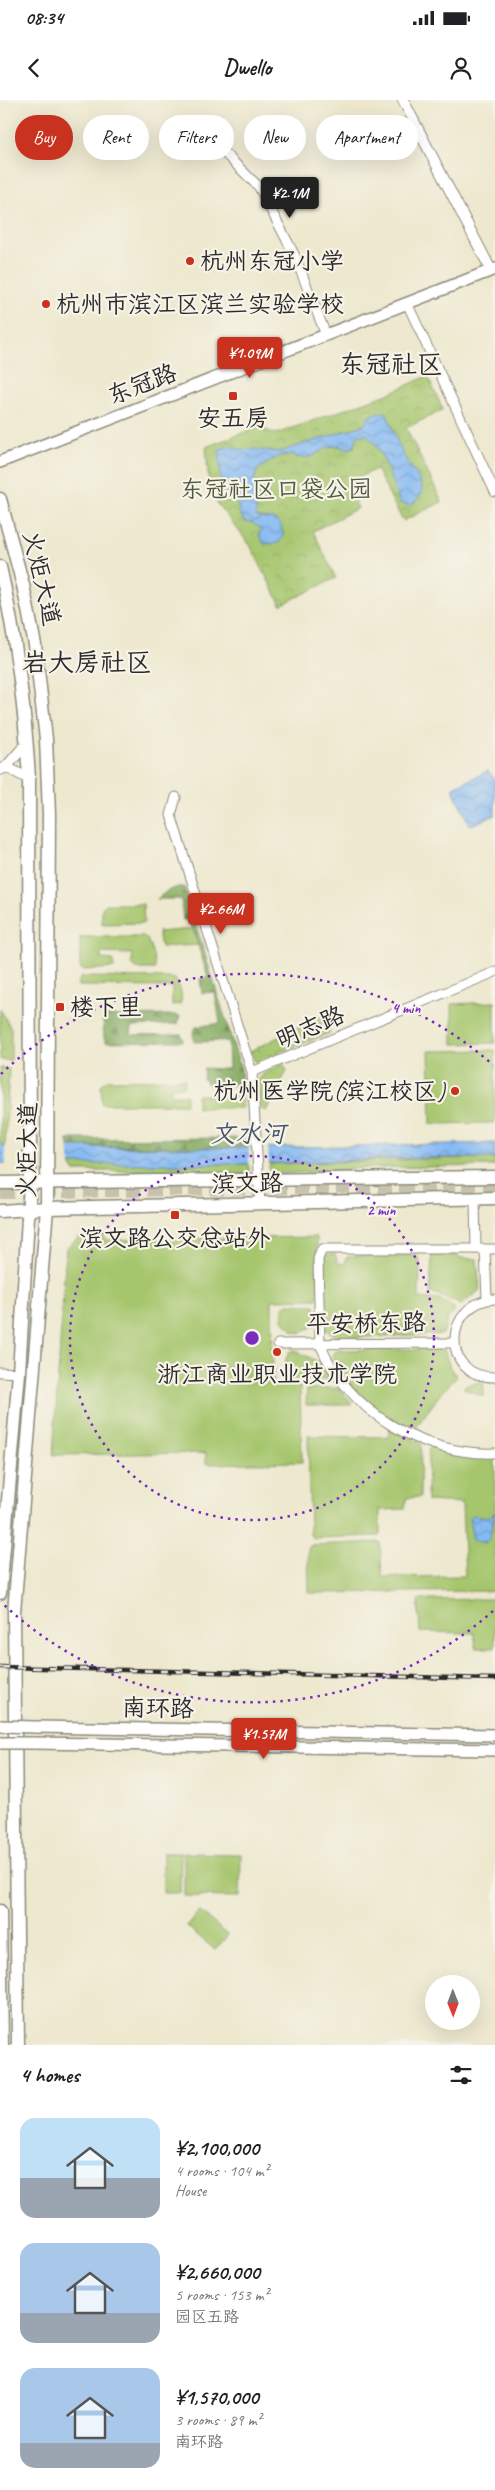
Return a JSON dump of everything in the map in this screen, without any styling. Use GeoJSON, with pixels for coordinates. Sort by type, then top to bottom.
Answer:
{"type":"FeatureCollection","features":[{"type":"Feature","properties":{"kind":"main road","name":"东冠路"},"geometry":{"type":"LineString","coordinates":[[0,462],[407,303],[494,272]]}},
{"type":"Feature","properties":{"kind":"main road","name":"火炬大道"},"geometry":{"type":"LineString","coordinates":[[0,499],[23,585],[38,667],[46,739],[49,848],[49,1141],[47,1208],[14,1612],[18,2045]]}},
{"type":"Feature","properties":{"kind":"main road","name":"火炬大道"},"geometry":{"type":"LineString","coordinates":[[0,567],[16,649],[27,743],[30,847],[30,1183],[19,1372],[0,1593]]}},
{"type":"Feature","properties":{"kind":"main road"},"geometry":{"type":"LineString","coordinates":[[30,847],[37,852],[49,848]]}},
{"type":"Feature","properties":{"kind":"main road","name":"滨文路"},"geometry":{"type":"LineString","coordinates":[[0,1183],[47,1184],[259,1176],[495,1177]]}},
{"type":"Feature","properties":{"kind":"main road","name":"滨文路"},"geometry":{"type":"LineString","coordinates":[[0,1212],[47,1208],[495,1198]]}},
{"type":"Feature","properties":{"kind":"main road","name":"南环路"},"geometry":{"type":"LineString","coordinates":[[0,1726],[495,1735]]}},
{"type":"Feature","properties":{"kind":"main road","name":"南环路"},"geometry":{"type":"LineString","coordinates":[[0,1743],[495,1750]]}},
{"type":"Feature","properties":{"kind":"main road"},"geometry":{"type":"LineString","coordinates":[[0,1911],[2,2045]]}},
{"type":"Feature","properties":{"kind":"street"},"geometry":{"type":"LineString","coordinates":[[403,100],[494,272]]}},
{"type":"Feature","properties":{"kind":"street"},"geometry":{"type":"LineString","coordinates":[[231,160],[259,187],[294,254],[326,335]]}},
{"type":"Feature","properties":{"kind":"street"},"geometry":{"type":"LineString","coordinates":[[407,303],[495,492]]}},
{"type":"Feature","properties":{"kind":"street"},"geometry":{"type":"LineString","coordinates":[[27,743],[3,768],[29,779]]}},
{"type":"Feature","properties":{"kind":"street"},"geometry":{"type":"LineString","coordinates":[[176,797],[172,815],[252,1072],[260,1204]]}},
{"type":"Feature","properties":{"kind":"street","name":"明志路"},"geometry":{"type":"LineString","coordinates":[[252,1072],[495,972]]}},
{"type":"Feature","properties":{"kind":"street"},"geometry":{"type":"LineString","coordinates":[[475,1199],[480,1249],[491,1299],[475,1303],[466,1310],[457,1329],[455,1343],[461,1364],[478,1374],[495,1377]]}},
{"type":"Feature","properties":{"kind":"street"},"geometry":{"type":"LineString","coordinates":[[495,1250],[322,1250],[318,1259],[320,1344],[325,1357],[347,1389],[362,1405],[408,1435],[455,1449],[495,1453]]}},
{"type":"Feature","properties":{"kind":"street","name":"平安桥东路"},"geometry":{"type":"LineString","coordinates":[[278,1344],[455,1343]]}},
{"type":"Feature","properties":{"kind":"street"},"geometry":{"type":"LineString","coordinates":[[0,1372],[19,1372]]}},
{"type":"Feature","properties":{"kind":"green space","name":"东冠社区口袋公园"},"geometry":{"type":"Polygon","coordinates":[[[428,376],[443,410],[406,428],[442,502],[403,521],[376,469],[347,483],[358,508],[313,531],[336,578],[281,605],[250,545],[218,505],[209,486],[206,447],[258,427],[276,434],[385,395],[428,376]]]}},
{"type":"Feature","properties":{"kind":"green space"},"geometry":{"type":"Polygon","coordinates":[[[184,887],[241,1069],[242,1085],[209,1085],[203,1079],[204,1068],[229,1069],[228,1041],[194,1042],[193,1032],[196,1027],[220,1023],[215,992],[202,993],[200,979],[208,977],[190,920],[183,920],[181,899],[157,899],[167,891],[184,887]]]}},
{"type":"Feature","properties":{"kind":"green space"},"geometry":{"type":"Polygon","coordinates":[[[106,904],[143,904],[144,923],[102,924],[102,908],[106,904]]]}},
{"type":"Feature","properties":{"kind":"green space"},"geometry":{"type":"Polygon","coordinates":[[[193,929],[198,945],[161,947],[158,932],[193,929]]]}},
{"type":"Feature","properties":{"kind":"green space"},"geometry":{"type":"Polygon","coordinates":[[[80,937],[145,937],[152,952],[155,969],[136,969],[132,964],[132,954],[101,953],[101,959],[113,960],[114,968],[83,970],[80,968],[80,937]]]}},
{"type":"Feature","properties":{"kind":"green space"},"geometry":{"type":"Polygon","coordinates":[[[81,977],[171,978],[175,979],[180,988],[181,1001],[180,1004],[172,1005],[172,987],[79,986],[77,985],[81,977]]]}},
{"type":"Feature","properties":{"kind":"green space"},"geometry":{"type":"Polygon","coordinates":[[[495,1002],[495,1043],[453,1044],[452,1004],[495,1002]]]}},
{"type":"Feature","properties":{"kind":"green space"},"geometry":{"type":"Polygon","coordinates":[[[0,1009],[11,1028],[11,1060],[0,1060],[0,1009]]]}},
{"type":"Feature","properties":{"kind":"green space"},"geometry":{"type":"Polygon","coordinates":[[[106,1016],[180,1016],[178,1024],[132,1026],[131,1035],[181,1034],[183,1041],[106,1042],[104,1038],[103,1019],[106,1016]]]}},
{"type":"Feature","properties":{"kind":"green space"},"geometry":{"type":"Polygon","coordinates":[[[322,1016],[330,1033],[255,1062],[250,1051],[322,1016]]]}},
{"type":"Feature","properties":{"kind":"green space"},"geometry":{"type":"Polygon","coordinates":[[[495,1050],[495,1123],[431,1124],[429,1051],[495,1050]]]}},
{"type":"Feature","properties":{"kind":"green space"},"geometry":{"type":"Polygon","coordinates":[[[283,1064],[287,1071],[266,1111],[261,1109],[259,1080],[266,1072],[283,1064]]]}},
{"type":"Feature","properties":{"kind":"green space"},"geometry":{"type":"Polygon","coordinates":[[[0,1068],[9,1069],[5,1147],[0,1143],[0,1068]]]}},
{"type":"Feature","properties":{"kind":"green space"},"geometry":{"type":"Polygon","coordinates":[[[185,1079],[184,1086],[171,1087],[171,1095],[186,1095],[186,1104],[102,1104],[101,1085],[107,1080],[185,1079]]]}},
{"type":"Feature","properties":{"kind":"green space"},"geometry":{"type":"Polygon","coordinates":[[[197,1095],[241,1095],[243,1108],[197,1108],[197,1095]]]}},
{"type":"Feature","properties":{"kind":"green space"},"geometry":{"type":"Polygon","coordinates":[[[246,1138],[249,1141],[249,1148],[68,1146],[68,1140],[73,1139],[246,1138]]]}},
{"type":"Feature","properties":{"kind":"green space"},"geometry":{"type":"Polygon","coordinates":[[[495,1157],[495,1166],[365,1168],[269,1175],[269,1164],[495,1157]]]}},
{"type":"Feature","properties":{"kind":"green space"},"geometry":{"type":"Polygon","coordinates":[[[69,1163],[249,1164],[249,1174],[209,1175],[182,1171],[74,1171],[69,1163]]]}},
{"type":"Feature","properties":{"kind":"green space"},"geometry":{"type":"Polygon","coordinates":[[[104,1235],[105,1240],[317,1237],[318,1299],[272,1300],[273,1385],[300,1385],[302,1462],[206,1464],[206,1453],[53,1455],[66,1248],[80,1236],[104,1235]]]}},
{"type":"Feature","properties":{"kind":"green space"},"geometry":{"type":"Polygon","coordinates":[[[327,1254],[335,1254],[338,1263],[345,1264],[347,1257],[352,1256],[416,1255],[420,1261],[419,1298],[441,1300],[454,1308],[454,1313],[448,1317],[443,1334],[336,1337],[325,1329],[323,1321],[321,1264],[327,1254]]]}},
{"type":"Feature","properties":{"kind":"green space"},"geometry":{"type":"Polygon","coordinates":[[[432,1255],[458,1255],[459,1258],[477,1259],[480,1290],[461,1305],[430,1293],[432,1255]]]}},
{"type":"Feature","properties":{"kind":"green space"},"geometry":{"type":"Polygon","coordinates":[[[288,1304],[315,1305],[315,1325],[301,1333],[293,1331],[283,1320],[283,1307],[288,1304]]]}},
{"type":"Feature","properties":{"kind":"green space"},"geometry":{"type":"Polygon","coordinates":[[[444,1349],[450,1368],[457,1377],[441,1393],[412,1433],[364,1404],[332,1360],[334,1353],[339,1350],[444,1349]]]}},
{"type":"Feature","properties":{"kind":"green space"},"geometry":{"type":"Polygon","coordinates":[[[294,1350],[321,1363],[333,1380],[287,1379],[284,1369],[285,1362],[289,1352],[294,1350]]]}},
{"type":"Feature","properties":{"kind":"green space"},"geometry":{"type":"Polygon","coordinates":[[[481,1382],[484,1385],[483,1396],[464,1389],[465,1385],[481,1382]]]}},
{"type":"Feature","properties":{"kind":"green space"},"geometry":{"type":"Polygon","coordinates":[[[338,1388],[353,1403],[351,1405],[306,1405],[307,1389],[338,1388]]]}},
{"type":"Feature","properties":{"kind":"green space"},"geometry":{"type":"Polygon","coordinates":[[[389,1429],[421,1443],[420,1497],[406,1498],[405,1509],[380,1510],[380,1536],[314,1538],[310,1535],[308,1436],[389,1437],[389,1429]]]}},
{"type":"Feature","properties":{"kind":"green space"},"geometry":{"type":"Polygon","coordinates":[[[435,1446],[460,1454],[495,1458],[495,1591],[309,1593],[308,1549],[311,1545],[380,1542],[382,1577],[465,1576],[462,1503],[427,1501],[429,1448],[435,1446]]]}},
{"type":"Feature","properties":{"kind":"green space"},"geometry":{"type":"Polygon","coordinates":[[[495,1599],[495,1648],[476,1648],[474,1633],[420,1632],[418,1600],[495,1599]]]}},
{"type":"Feature","properties":{"kind":"green space"},"geometry":{"type":"Polygon","coordinates":[[[163,1853],[181,1853],[180,1893],[163,1893],[163,1853]]]}},
{"type":"Feature","properties":{"kind":"green space"},"geometry":{"type":"Polygon","coordinates":[[[184,1853],[241,1854],[240,1897],[184,1896],[184,1853]]]}},
{"type":"Feature","properties":{"kind":"green space"},"geometry":{"type":"Polygon","coordinates":[[[199,1911],[228,1935],[215,1950],[187,1926],[199,1911]]]}},
{"type":"Feature","properties":{"kind":"water"},"geometry":{"type":"Polygon","coordinates":[[[386,412],[402,452],[421,485],[422,494],[411,506],[400,503],[378,448],[366,434],[357,437],[354,447],[351,448],[340,446],[328,447],[314,456],[304,458],[296,457],[294,454],[279,456],[258,469],[254,480],[257,490],[256,516],[272,519],[279,523],[283,533],[279,543],[264,544],[259,535],[261,529],[253,523],[245,522],[231,491],[221,484],[219,449],[232,446],[241,450],[253,449],[279,452],[364,425],[370,415],[386,412]]]}},
{"type":"Feature","properties":{"kind":"water"},"geometry":{"type":"Polygon","coordinates":[[[488,771],[495,780],[495,815],[472,825],[469,824],[454,792],[454,787],[488,771]]]}},
{"type":"Feature","properties":{"kind":"water"},"geometry":{"type":"Polygon","coordinates":[[[0,1143],[5,1147],[249,1148],[495,1143],[495,1158],[414,1158],[249,1164],[6,1164],[0,1163],[0,1143]]]}},
{"type":"Feature","properties":{"kind":"water"},"geometry":{"type":"Polygon","coordinates":[[[495,1513],[489,1539],[485,1543],[473,1540],[469,1518],[472,1515],[487,1517],[495,1513]]]}},
{"type":"Feature","properties":{"kind":"pier"},"geometry":{"type":"Polygon","coordinates":[[[68,1143],[70,1165],[6,1166],[5,1144],[68,1143]]]}},
{"type":"Feature","properties":{"kind":"pier"},"geometry":{"type":"Polygon","coordinates":[[[268,1144],[269,1166],[249,1167],[249,1145],[268,1144]]]}},
{"type":"Feature","properties":{"kind":"tunnel"},"geometry":{"type":"LineString","coordinates":[[0,1192],[495,1184]]}},
{"type":"Feature","properties":{"kind":"railway"},"geometry":{"type":"LineString","coordinates":[[0,1667],[495,1679]]}},
{"type":"Feature","properties":{"kind":"place","name":"杭州东冠小学"},"geometry":{"type":"Point","coordinates":[190,261]}},
{"type":"Feature","properties":{"kind":"place","name":"杭州市滨江区滨兰实验学校"},"geometry":{"type":"Point","coordinates":[46,304]}},
{"type":"Feature","properties":{"kind":"place","name":"安五房"},"geometry":{"type":"Point","coordinates":[233,396]}},
{"type":"Feature","properties":{"kind":"place","name":"楼下里"},"geometry":{"type":"Point","coordinates":[60,1007]}},
{"type":"Feature","properties":{"kind":"place","name":"杭州医学院(滨江校区)"},"geometry":{"type":"Point","coordinates":[455,1091]}},
{"type":"Feature","properties":{"kind":"place","name":"滨文路公交总站外"},"geometry":{"type":"Point","coordinates":[175,1215]}},
{"type":"Feature","properties":{"kind":"place","name":"浙江商业职业技术学院"},"geometry":{"type":"Point","coordinates":[277,1352]}},
{"type":"Feature","properties":{"kind":"district","name":"东冠社区"},"geometry":{"type":"Point","coordinates":[391,364]}},
{"type":"Feature","properties":{"kind":"district","name":"岩大房社区"},"geometry":{"type":"Point","coordinates":[87,662]}},
{"type":"Feature","properties":{"kind":"water label","name":"文水河"},"geometry":{"type":"Point","coordinates":[248,1134]}}]}
